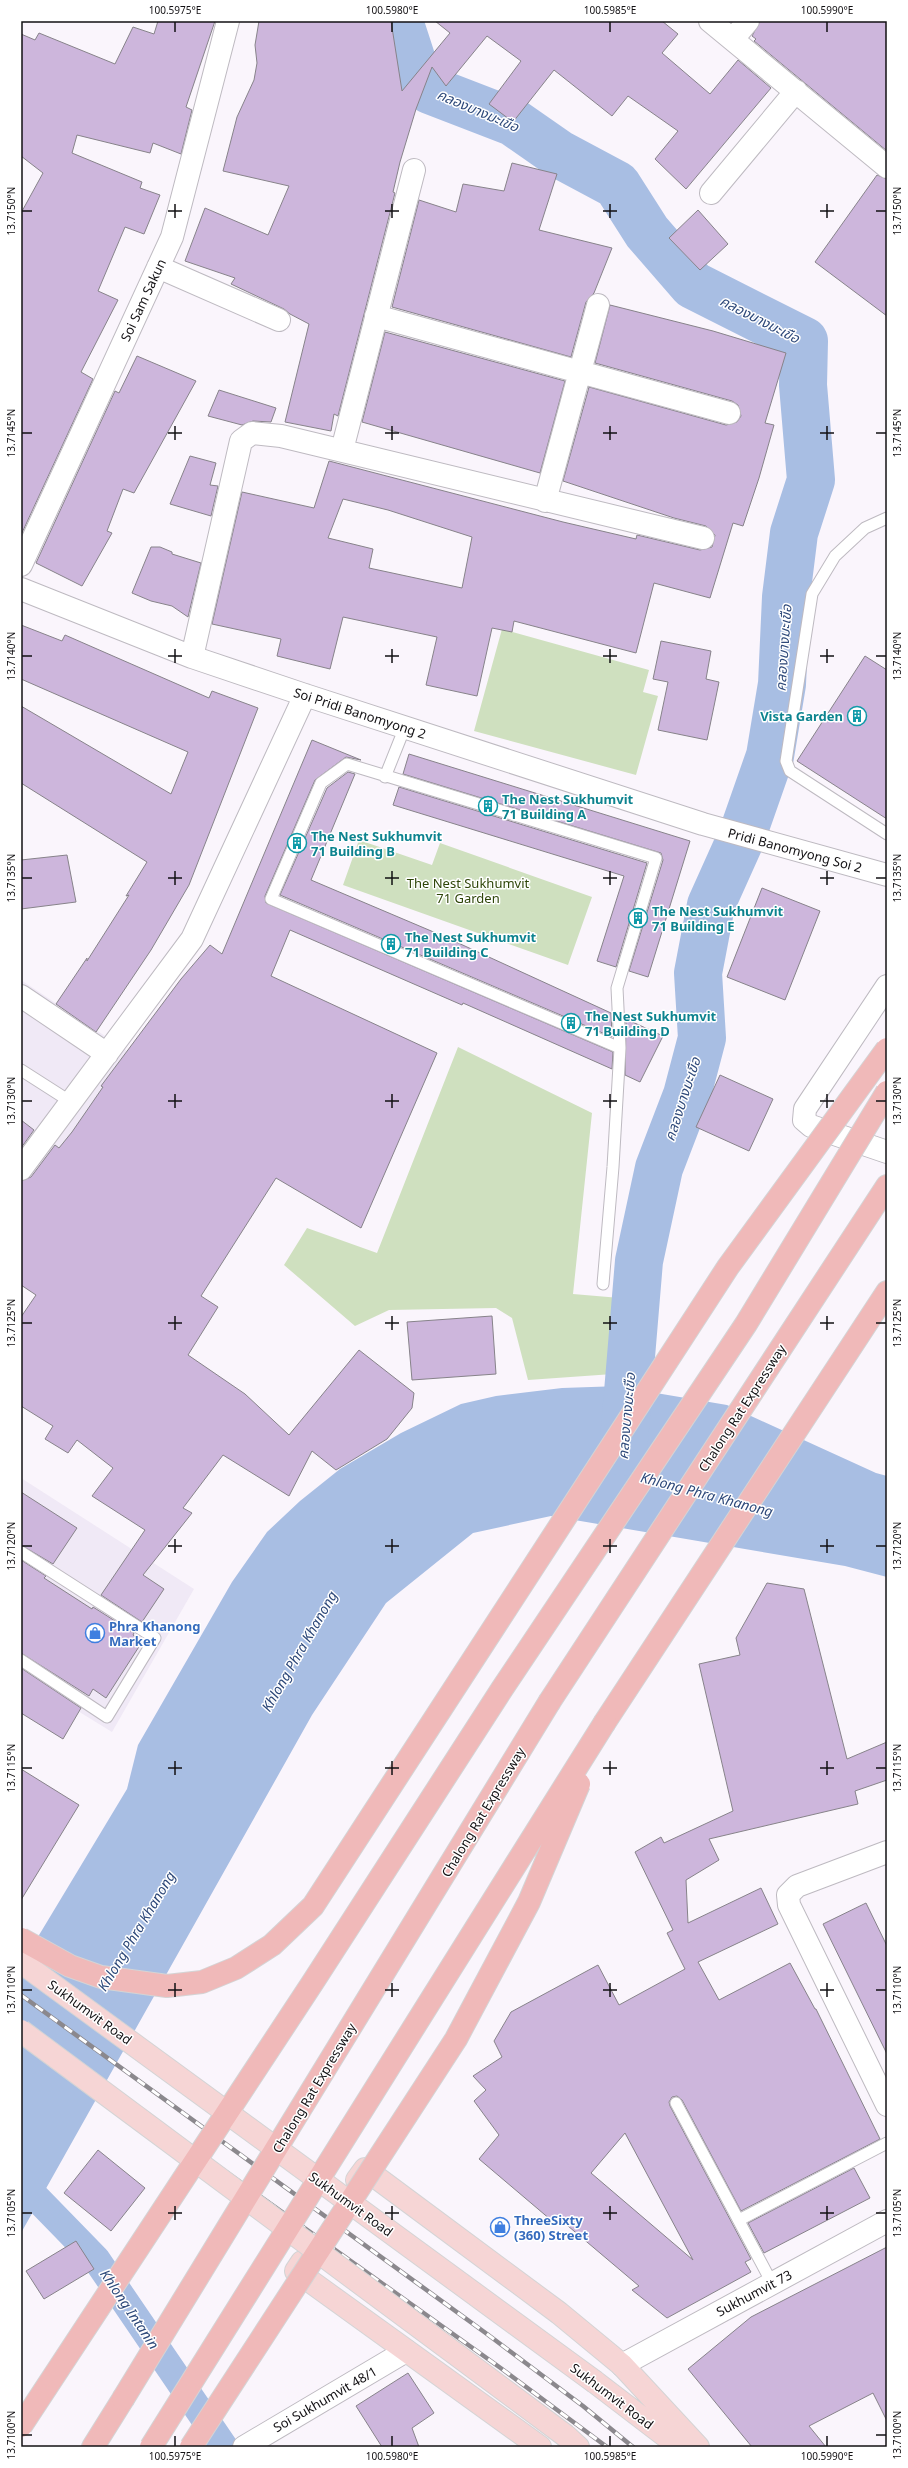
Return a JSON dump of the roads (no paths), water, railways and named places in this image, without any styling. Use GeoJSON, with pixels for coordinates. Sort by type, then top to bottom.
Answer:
{"type":"FeatureCollection","features":[{"type":"Feature","properties":{"kind":"highway"},"geometry":{"type":"LineString","coordinates":[[21,1938],[70,1966],[101,1977],[167,1986],[202,1982],[236,1968],[272,1945],[313,1906],[728,1267],[887,1049]]}},
{"type":"Feature","properties":{"kind":"highway"},"geometry":{"type":"LineString","coordinates":[[21,2426],[309,1988],[506,1682],[746,1324],[887,1092]]}},
{"type":"Feature","properties":{"kind":"highway","name":"Chalong Rat Expressway"},"geometry":{"type":"LineString","coordinates":[[93,2447],[550,1701],[887,1186]]}},
{"type":"Feature","properties":{"kind":"highway"},"geometry":{"type":"LineString","coordinates":[[151,2447],[605,1722],[887,1292]]}},
{"type":"Feature","properties":{"kind":"highway"},"geometry":{"type":"LineString","coordinates":[[191,2447],[460,2032],[529,1902],[605,1722]]}},
{"type":"Feature","properties":{"kind":"main road","name":"Sukhumvit Road"},"geometry":{"type":"LineString","coordinates":[[21,1962],[595,2382],[680,2447]]}},
{"type":"Feature","properties":{"kind":"main road"},"geometry":{"type":"LineString","coordinates":[[21,2031],[572,2442]]}},
{"type":"Feature","properties":{"kind":"main road"},"geometry":{"type":"LineString","coordinates":[[540,2447],[296,2272],[365,2169],[559,2313],[622,2365],[698,2447]]}},
{"type":"Feature","properties":{"kind":"street","name":"Soi Sam Sakun"},"geometry":{"type":"LineString","coordinates":[[21,565],[172,237],[228,21]]}},
{"type":"Feature","properties":{"kind":"street"},"geometry":{"type":"LineString","coordinates":[[710,21],[887,167]]}},
{"type":"Feature","properties":{"kind":"street"},"geometry":{"type":"LineString","coordinates":[[732,39],[748,21]]}},
{"type":"Feature","properties":{"kind":"street"},"geometry":{"type":"LineString","coordinates":[[711,193],[796,91]]}},
{"type":"Feature","properties":{"kind":"street"},"geometry":{"type":"LineString","coordinates":[[342,450],[414,170]]}},
{"type":"Feature","properties":{"kind":"street"},"geometry":{"type":"LineString","coordinates":[[158,267],[279,320]]}},
{"type":"Feature","properties":{"kind":"street"},"geometry":{"type":"LineString","coordinates":[[545,501],[598,305]]}},
{"type":"Feature","properties":{"kind":"street"},"geometry":{"type":"LineString","coordinates":[[376,316],[729,412]]}},
{"type":"Feature","properties":{"kind":"street"},"geometry":{"type":"LineString","coordinates":[[192,657],[241,441],[252,433],[266,434],[342,450],[545,501],[703,538]]}},
{"type":"Feature","properties":{"kind":"street","name":"Soi Pridi Banomyong 2"},"geometry":{"type":"LineString","coordinates":[[21,589],[192,657],[405,728],[703,824]]}},
{"type":"Feature","properties":{"kind":"street"},"geometry":{"type":"LineString","coordinates":[[21,1169],[192,939],[306,695]]}},
{"type":"Feature","properties":{"kind":"street","name":"Pridi Banomyong Soi 2"},"geometry":{"type":"LineString","coordinates":[[703,824],[887,875]]}},
{"type":"Feature","properties":{"kind":"street"},"geometry":{"type":"LineString","coordinates":[[887,986],[805,1109],[804,1120],[811,1126],[887,1152]]}},
{"type":"Feature","properties":{"kind":"street"},"geometry":{"type":"LineString","coordinates":[[21,996],[107,1054]]}},
{"type":"Feature","properties":{"kind":"street"},"geometry":{"type":"LineString","coordinates":[[887,1852],[797,1886],[788,1895],[789,1905],[887,2104]]}},
{"type":"Feature","properties":{"kind":"street","name":"Sukhumvit 73"},"geometry":{"type":"LineString","coordinates":[[622,2365],[887,2221]]}},
{"type":"Feature","properties":{"kind":"street","name":"Soi Sukhumvit 48/1"},"geometry":{"type":"LineString","coordinates":[[245,2446],[406,2351]]}},
{"type":"Feature","properties":{"kind":"lane"},"geometry":{"type":"LineString","coordinates":[[887,518],[865,528],[835,556],[812,594],[786,763],[790,771],[887,834]]}},
{"type":"Feature","properties":{"kind":"lane"},"geometry":{"type":"LineString","coordinates":[[385,777],[405,728]]}},
{"type":"Feature","properties":{"kind":"lane"},"geometry":{"type":"LineString","coordinates":[[603,1284],[613,1166],[620,1048],[617,988],[656,858],[385,777],[347,764],[321,783],[271,899],[620,1048]]}},
{"type":"Feature","properties":{"kind":"lane"},"geometry":{"type":"LineString","coordinates":[[21,1070],[71,1102]]}},
{"type":"Feature","properties":{"kind":"lane"},"geometry":{"type":"LineString","coordinates":[[21,1552],[155,1638],[107,1717],[21,1660]]}},
{"type":"Feature","properties":{"kind":"lane"},"geometry":{"type":"LineString","coordinates":[[676,2103],[772,2283]]}},
{"type":"Feature","properties":{"kind":"lane"},"geometry":{"type":"LineString","coordinates":[[739,2220],[887,2143]]}},
{"type":"Feature","properties":{"kind":"water","name":"Khlong Phra Khanong"},"geometry":{"type":"Polygon","coordinates":[[[650,1385],[656,1393],[727,1405],[876,1473],[887,1476],[887,1577],[845,1566],[551,1516],[473,1533],[386,1603],[312,1715],[21,2233],[21,1965],[127,1789],[138,1745],[232,1582],[267,1532],[300,1501],[340,1469],[401,1433],[461,1404],[496,1396],[562,1388],[650,1385]]]}},
{"type":"Feature","properties":{"kind":"waterway","name":"คลองบางมะเขือ"},"geometry":{"type":"LineString","coordinates":[[399,21],[412,61],[430,90],[513,122],[559,154],[617,185],[647,232],[693,285],[804,341],[803,385],[811,480],[794,533],[786,597],[782,684],[770,756],[742,836],[711,905],[698,973],[702,1038],[687,1095],[659,1168],[639,1261],[623,1452]]}},
{"type":"Feature","properties":{"kind":"waterway","name":"Khlong Intanin"},"geometry":{"type":"LineString","coordinates":[[21,2182],[96,2259],[224,2447]]}},
{"type":"Feature","properties":{"kind":"railway"},"geometry":{"type":"LineString","coordinates":[[21,1995],[487,2334],[583,2406],[633,2447]]}},
{"type":"Feature","properties":{"kind":"railway"},"geometry":{"type":"LineString","coordinates":[[21,2022],[156,2122],[502,2369],[607,2447]]}},
{"type":"Feature","properties":{"kind":"place","name":"Vista Garden"},"geometry":{"type":"Point","coordinates":[857,716]}},
{"type":"Feature","properties":{"kind":"place","name":"The Nest Sukhumvit 71 Building A"},"geometry":{"type":"Point","coordinates":[488,806]}},
{"type":"Feature","properties":{"kind":"place","name":"The Nest Sukhumvit 71 Building B"},"geometry":{"type":"Point","coordinates":[297,843]}},
{"type":"Feature","properties":{"kind":"place","name":"The Nest Sukhumvit 71 Building E"},"geometry":{"type":"Point","coordinates":[638,918]}},
{"type":"Feature","properties":{"kind":"place","name":"The Nest Sukhumvit 71 Building C"},"geometry":{"type":"Point","coordinates":[391,944]}},
{"type":"Feature","properties":{"kind":"place","name":"The Nest Sukhumvit 71 Building D"},"geometry":{"type":"Point","coordinates":[571,1023]}},
{"type":"Feature","properties":{"kind":"place","name":"Phra Khanong Market"},"geometry":{"type":"Point","coordinates":[95,1633]}},
{"type":"Feature","properties":{"kind":"place","name":"ThreeSixty (360) Street"},"geometry":{"type":"Point","coordinates":[500,2227]}},
{"type":"Feature","properties":{"kind":"park label","name":"The Nest Sukhumvit 71 Garden"},"geometry":{"type":"Point","coordinates":[468,890]}}]}
